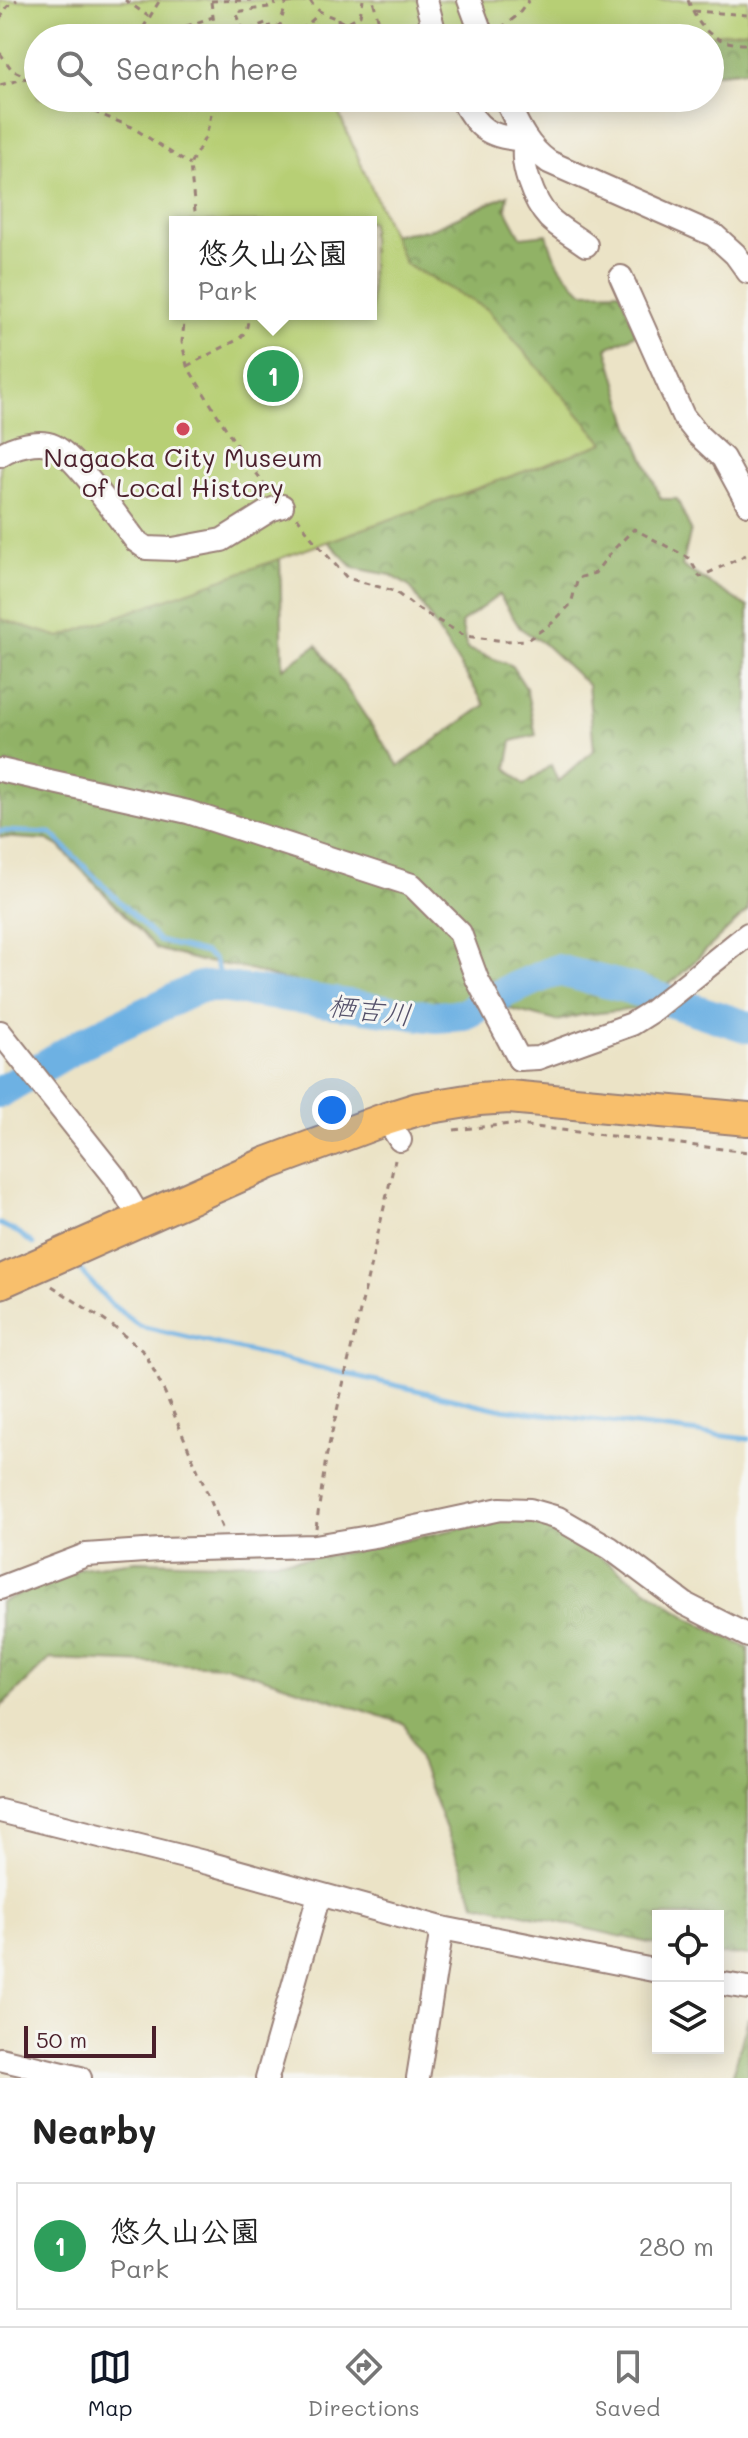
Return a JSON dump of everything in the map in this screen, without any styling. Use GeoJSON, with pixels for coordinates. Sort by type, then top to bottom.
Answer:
{"type":"FeatureCollection","features":[{"type":"Feature","properties":{"kind":"highway"},"geometry":{"type":"LineString","coordinates":[[0,1282],[268,1163],[393,1130],[418,1109],[509,1097],[748,1119]]}},
{"type":"Feature","properties":{"kind":"street"},"geometry":{"type":"LineString","coordinates":[[426,0],[432,24]]}},
{"type":"Feature","properties":{"kind":"street"},"geometry":{"type":"LineString","coordinates":[[469,0],[483,24]]}},
{"type":"Feature","properties":{"kind":"street"},"geometry":{"type":"LineString","coordinates":[[468,112],[483,129],[500,138],[526,140]]}},
{"type":"Feature","properties":{"kind":"street"},"geometry":{"type":"LineString","coordinates":[[512,112],[537,154],[714,235],[735,254],[748,272]]}},
{"type":"Feature","properties":{"kind":"street"},"geometry":{"type":"LineString","coordinates":[[526,140],[524,161],[536,196],[549,218],[586,245]]}},
{"type":"Feature","properties":{"kind":"street"},"geometry":{"type":"LineString","coordinates":[[621,277],[683,416],[723,458],[748,504]]}},
{"type":"Feature","properties":{"kind":"street"},"geometry":{"type":"LineString","coordinates":[[0,455],[8,449],[44,442],[56,447],[70,459],[136,541],[146,548],[173,549],[222,540],[270,510],[282,506]]}},
{"type":"Feature","properties":{"kind":"street"},"geometry":{"type":"LineString","coordinates":[[0,770],[188,812],[412,885],[460,933],[477,979],[519,1059]]}},
{"type":"Feature","properties":{"kind":"street"},"geometry":{"type":"LineString","coordinates":[[519,1059],[538,1058],[632,1024],[748,934]]}},
{"type":"Feature","properties":{"kind":"street"},"geometry":{"type":"LineString","coordinates":[[6,1039],[115,1177],[141,1220]]}},
{"type":"Feature","properties":{"kind":"street"},"geometry":{"type":"LineString","coordinates":[[509,1097],[513,1069],[519,1059]]}},
{"type":"Feature","properties":{"kind":"street"},"geometry":{"type":"LineString","coordinates":[[0,1588],[86,1555],[315,1546],[500,1509],[530,1510],[558,1518],[610,1548],[685,1604],[748,1636]]}},
{"type":"Feature","properties":{"kind":"street"},"geometry":{"type":"LineString","coordinates":[[0,1811],[208,1863],[442,1928],[652,1970]]}},
{"type":"Feature","properties":{"kind":"street"},"geometry":{"type":"LineString","coordinates":[[267,2078],[319,1895]]}},
{"type":"Feature","properties":{"kind":"street"},"geometry":{"type":"LineString","coordinates":[[418,2078],[442,1928]]}},
{"type":"Feature","properties":{"kind":"street"},"geometry":{"type":"LineString","coordinates":[[724,1984],[748,1988]]}},
{"type":"Feature","properties":{"kind":"street"},"geometry":{"type":"LineString","coordinates":[[0,2059],[80,2078]]}},
{"type":"Feature","properties":{"kind":"path"},"geometry":{"type":"LineString","coordinates":[[0,19],[7,7],[17,0]]}},
{"type":"Feature","properties":{"kind":"path"},"geometry":{"type":"LineString","coordinates":[[125,0],[150,17]]}},
{"type":"Feature","properties":{"kind":"path"},"geometry":{"type":"LineString","coordinates":[[146,24],[160,0]]}},
{"type":"Feature","properties":{"kind":"path"},"geometry":{"type":"LineString","coordinates":[[214,24],[211,1],[252,0]]}},
{"type":"Feature","properties":{"kind":"path"},"geometry":{"type":"LineString","coordinates":[[241,24],[236,12],[275,6],[274,0]]}},
{"type":"Feature","properties":{"kind":"path"},"geometry":{"type":"LineString","coordinates":[[280,24],[287,1],[310,0],[320,13],[338,18],[345,24],[360,15],[363,0]]}},
{"type":"Feature","properties":{"kind":"path"},"geometry":{"type":"LineString","coordinates":[[373,0],[379,24]]}},
{"type":"Feature","properties":{"kind":"path"},"geometry":{"type":"LineString","coordinates":[[505,24],[518,15],[529,0]]}},
{"type":"Feature","properties":{"kind":"path"},"geometry":{"type":"LineString","coordinates":[[688,0],[700,24]]}},
{"type":"Feature","properties":{"kind":"path"},"geometry":{"type":"LineString","coordinates":[[693,11],[748,15]]}},
{"type":"Feature","properties":{"kind":"path"},"geometry":{"type":"LineString","coordinates":[[307,24],[320,13]]}},
{"type":"Feature","properties":{"kind":"path"},"geometry":{"type":"LineString","coordinates":[[193,24],[213,17]]}},
{"type":"Feature","properties":{"kind":"path"},"geometry":{"type":"LineString","coordinates":[[338,18],[338,24]]}},
{"type":"Feature","properties":{"kind":"path"},"geometry":{"type":"LineString","coordinates":[[724,41],[748,44]]}},
{"type":"Feature","properties":{"kind":"path"},"geometry":{"type":"LineString","coordinates":[[0,53],[12,70],[24,76]]}},
{"type":"Feature","properties":{"kind":"path"},"geometry":{"type":"LineString","coordinates":[[0,85],[24,79]]}},
{"type":"Feature","properties":{"kind":"path"},"geometry":{"type":"LineString","coordinates":[[94,112],[132,127],[190,165]]}},
{"type":"Feature","properties":{"kind":"path"},"geometry":{"type":"LineString","coordinates":[[197,216],[190,165],[206,136],[212,112]]}},
{"type":"Feature","properties":{"kind":"path"},"geometry":{"type":"LineString","coordinates":[[184,320],[182,342],[187,366],[240,451],[282,506],[296,515],[347,578],[394,591],[465,636],[504,641],[527,640],[552,623],[571,604],[578,578],[595,573],[634,529],[689,558],[700,577],[748,554]]}},
{"type":"Feature","properties":{"kind":"path"},"geometry":{"type":"LineString","coordinates":[[187,366],[239,339],[246,332],[248,320]]}},
{"type":"Feature","properties":{"kind":"path"},"geometry":{"type":"LineString","coordinates":[[442,1131],[510,1124],[748,1152]]}},
{"type":"Feature","properties":{"kind":"path"},"geometry":{"type":"LineString","coordinates":[[315,1546],[326,1458],[393,1130]]}},
{"type":"Feature","properties":{"kind":"path"},"geometry":{"type":"LineString","coordinates":[[30,1268],[45,1282],[114,1327],[145,1353],[165,1393],[230,1549]]}},
{"type":"Feature","properties":{"kind":"green space"},"geometry":{"type":"Polygon","coordinates":[[[0,0],[748,0],[748,30],[724,33],[724,24],[24,24],[24,112],[338,112],[405,264],[487,309],[604,443],[60,637],[0,619],[0,0]]]}},
{"type":"Feature","properties":{"kind":"green space"},"geometry":{"type":"Polygon","coordinates":[[[748,0],[748,70],[724,73],[724,24],[668,24],[748,0]]]}},
{"type":"Feature","properties":{"kind":"green space"},"geometry":{"type":"Polygon","coordinates":[[[0,92],[24,100],[24,112],[119,112],[172,216],[169,216],[169,240],[151,295],[266,539],[280,558],[283,668],[317,645],[399,766],[485,705],[411,588],[391,575],[354,568],[300,513],[369,320],[377,320],[377,236],[428,230],[508,195],[506,209],[521,237],[547,234],[560,266],[583,292],[620,291],[636,334],[607,348],[628,421],[661,499],[677,499],[691,530],[682,566],[748,607],[748,910],[677,978],[636,1009],[557,1021],[510,1009],[449,1005],[437,1001],[421,1004],[369,995],[337,995],[316,986],[157,949],[59,846],[48,840],[0,837],[0,92]],[[499,595],[461,623],[467,649],[511,665],[526,688],[536,735],[512,741],[507,768],[524,785],[551,765],[558,782],[594,750],[588,685],[544,644],[520,628],[499,595]]]}},
{"type":"Feature","properties":{"kind":"green space"},"geometry":{"type":"Polygon","coordinates":[[[493,1521],[541,1524],[593,1552],[690,1619],[748,1648],[748,1955],[724,1954],[724,1910],[652,1910],[652,1944],[475,1903],[405,1724],[228,1666],[50,1659],[0,1708],[0,1602],[81,1568],[136,1561],[228,1563],[313,1558],[493,1521]]]}},
{"type":"Feature","properties":{"kind":"green space"},"geometry":{"type":"Polygon","coordinates":[[[748,2017],[748,2078],[732,2078],[748,2017]]]}},
{"type":"Feature","properties":{"kind":"waterway"},"geometry":{"type":"LineString","coordinates":[[0,831],[51,833],[159,941],[205,953],[214,959],[220,987]]}},
{"type":"Feature","properties":{"kind":"waterway","name":"栖吉川"},"geometry":{"type":"LineString","coordinates":[[0,1092],[86,1041],[200,987],[220,987],[435,1017],[463,1015],[507,991],[557,970],[629,988],[748,1027]]}},
{"type":"Feature","properties":{"kind":"waterway"},"geometry":{"type":"LineString","coordinates":[[0,1224],[33,1244]]}},
{"type":"Feature","properties":{"kind":"waterway"},"geometry":{"type":"LineString","coordinates":[[79,1269],[111,1304],[140,1326],[494,1408],[748,1439]]}},
{"type":"Feature","properties":{"kind":"place","name":"悠久山公園"},"geometry":{"type":"Point","coordinates":[273,376]}},
{"type":"Feature","properties":{"kind":"place","name":"Nagaoka City Museum of Local History"},"geometry":{"type":"Point","coordinates":[183,429]}}]}
